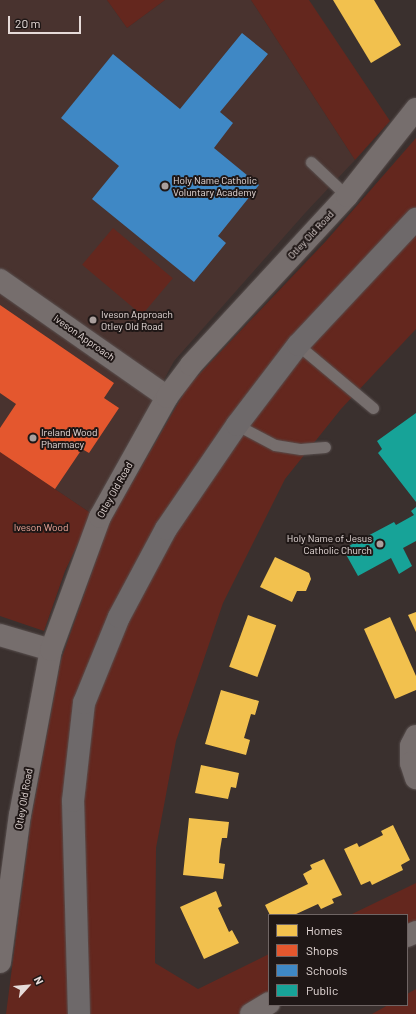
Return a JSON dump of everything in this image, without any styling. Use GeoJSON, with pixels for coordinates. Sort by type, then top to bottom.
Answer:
{"type":"FeatureCollection","features":[{"type":"Feature","properties":{"kind":"street","name":"Otley Old Road"},"geometry":{"type":"LineString","coordinates":[[0,962],[20,815],[51,650],[100,517],[167,397],[191,365],[347,196],[416,109]]}},
{"type":"Feature","properties":{"kind":"street"},"geometry":{"type":"LineString","coordinates":[[79,1014],[73,801],[84,702],[119,617],[166,529],[237,425],[298,345],[416,219]]}},
{"type":"Feature","properties":{"kind":"street","name":"Iveson Approach"},"geometry":{"type":"LineString","coordinates":[[0,280],[167,397]]}},
{"type":"Feature","properties":{"kind":"street"},"geometry":{"type":"LineString","coordinates":[[0,635],[51,650]]}},
{"type":"Feature","properties":{"kind":"street"},"geometry":{"type":"LineString","coordinates":[[416,736],[411,746],[411,763],[416,778]]}},
{"type":"Feature","properties":{"kind":"street"},"geometry":{"type":"LineString","coordinates":[[251,1014],[268,1004]]}},
{"type":"Feature","properties":{"kind":"lane"},"geometry":{"type":"LineString","coordinates":[[311,162],[347,196]]}},
{"type":"Feature","properties":{"kind":"lane"},"geometry":{"type":"LineString","coordinates":[[298,345],[373,408]]}},
{"type":"Feature","properties":{"kind":"lane"},"geometry":{"type":"LineString","coordinates":[[237,425],[275,445],[301,449],[325,447]]}},
{"type":"Feature","properties":{"kind":"shaded area","name":"Holy Name Catholic Voluntary Academy"},"geometry":{"type":"Polygon","coordinates":[[[0,0],[107,0],[127,28],[165,0],[251,0],[355,160],[306,212],[174,361],[92,514],[0,452],[0,0]]]}},
{"type":"Feature","properties":{"kind":"green space"},"geometry":{"type":"Polygon","coordinates":[[[107,0],[165,0],[127,28],[107,0]]]}},
{"type":"Feature","properties":{"kind":"green space"},"geometry":{"type":"Polygon","coordinates":[[[251,0],[309,0],[390,121],[355,160],[251,0]]]}},
{"type":"Feature","properties":{"kind":"green space"},"geometry":{"type":"Polygon","coordinates":[[[416,138],[416,329],[341,409],[285,479],[223,603],[176,741],[156,848],[155,963],[198,989],[268,954],[268,1004],[251,1014],[6,1014],[31,820],[61,660],[110,521],[188,386],[326,241],[416,138]]]}},
{"type":"Feature","properties":{"kind":"green space"},"geometry":{"type":"Polygon","coordinates":[[[113,228],[173,278],[142,315],[82,265],[113,228]]]}},
{"type":"Feature","properties":{"kind":"green space","name":"Iveson Wood"},"geometry":{"type":"Polygon","coordinates":[[[0,452],[92,514],[65,571],[44,631],[0,616],[0,452]]]}},
{"type":"Feature","properties":{"kind":"green space"},"geometry":{"type":"Polygon","coordinates":[[[416,883],[416,932],[408,936],[408,914],[352,914],[416,883]]]}},
{"type":"Feature","properties":{"kind":"green space"},"geometry":{"type":"Polygon","coordinates":[[[416,989],[416,1014],[372,1014],[386,1006],[408,1006],[408,993],[416,989]]]}},
{"type":"Feature","properties":{"kind":"building: Homes"},"geometry":{"type":"Polygon","coordinates":[[[333,0],[374,0],[401,45],[371,63],[333,0]]]}},
{"type":"Feature","properties":{"kind":"building: Homes"},"geometry":{"type":"Polygon","coordinates":[[[275,557],[309,573],[311,579],[306,591],[297,591],[292,602],[260,587],[275,557]]]}},
{"type":"Feature","properties":{"kind":"building: Homes"},"geometry":{"type":"Polygon","coordinates":[[[416,612],[416,632],[408,615],[416,612]]]}},
{"type":"Feature","properties":{"kind":"building: Homes"},"geometry":{"type":"Polygon","coordinates":[[[248,615],[276,625],[257,677],[229,667],[248,615]]]}},
{"type":"Feature","properties":{"kind":"building: Homes"},"geometry":{"type":"Polygon","coordinates":[[[390,617],[416,676],[416,690],[395,699],[364,629],[390,617]]]}},
{"type":"Feature","properties":{"kind":"building: Homes"},"geometry":{"type":"Polygon","coordinates":[[[221,690],[259,701],[255,715],[251,714],[244,738],[250,740],[246,755],[205,744],[221,690]]]}},
{"type":"Feature","properties":{"kind":"building: Homes"},"geometry":{"type":"Polygon","coordinates":[[[201,765],[239,773],[236,788],[231,787],[228,799],[195,793],[201,765]]]}},
{"type":"Feature","properties":{"kind":"building: Homes"},"geometry":{"type":"Polygon","coordinates":[[[189,818],[229,822],[227,838],[222,838],[220,850],[219,863],[225,864],[223,879],[183,875],[189,818]]]}},
{"type":"Feature","properties":{"kind":"building: Homes"},"geometry":{"type":"Polygon","coordinates":[[[393,825],[410,860],[401,865],[403,870],[372,885],[370,881],[361,885],[344,849],[357,843],[359,847],[383,835],[381,831],[393,825]]]}},
{"type":"Feature","properties":{"kind":"building: Homes"},"geometry":{"type":"Polygon","coordinates":[[[324,859],[342,895],[332,899],[334,903],[321,909],[318,904],[296,914],[270,914],[265,905],[308,884],[303,874],[312,869],[310,865],[324,859]]]}},
{"type":"Feature","properties":{"kind":"building: Homes"},"geometry":{"type":"Polygon","coordinates":[[[216,891],[222,906],[218,908],[229,932],[232,930],[239,943],[204,959],[180,907],[216,891]]]}},
{"type":"Feature","properties":{"kind":"building: Shops"},"geometry":{"type":"Polygon","coordinates":[[[0,305],[114,383],[104,398],[119,408],[89,453],[82,449],[55,489],[0,452],[0,428],[16,404],[0,393],[0,305]]]}},
{"type":"Feature","properties":{"kind":"building: Schools"},"geometry":{"type":"Polygon","coordinates":[[[242,33],[268,54],[220,112],[233,123],[214,148],[259,185],[218,236],[226,243],[194,282],[92,199],[119,166],[61,118],[113,54],[180,109],[242,33]]]}},
{"type":"Feature","properties":{"kind":"building: Public"},"geometry":{"type":"Polygon","coordinates":[[[416,413],[416,502],[378,453],[382,449],[377,441],[416,413]]]}},
{"type":"Feature","properties":{"kind":"building: Public","name":"Holy Name of Jesus Catholic Church"},"geometry":{"type":"Polygon","coordinates":[[[416,507],[416,541],[403,548],[412,566],[399,574],[391,558],[358,576],[343,549],[394,522],[396,525],[414,515],[411,511],[416,507]]]}},
{"type":"Feature","properties":{"kind":"place","name":"Holy Name Catholic Voluntary Academy"},"geometry":{"type":"Point","coordinates":[165,186]}},
{"type":"Feature","properties":{"kind":"place","name":"Iveson Approach Otley Old Road"},"geometry":{"type":"Point","coordinates":[93,320]}},
{"type":"Feature","properties":{"kind":"place","name":"Ireland Wood Pharmacy"},"geometry":{"type":"Point","coordinates":[33,438]}},
{"type":"Feature","properties":{"kind":"place","name":"Holy Name of Jesus Catholic Church"},"geometry":{"type":"Point","coordinates":[380,544]}}]}
